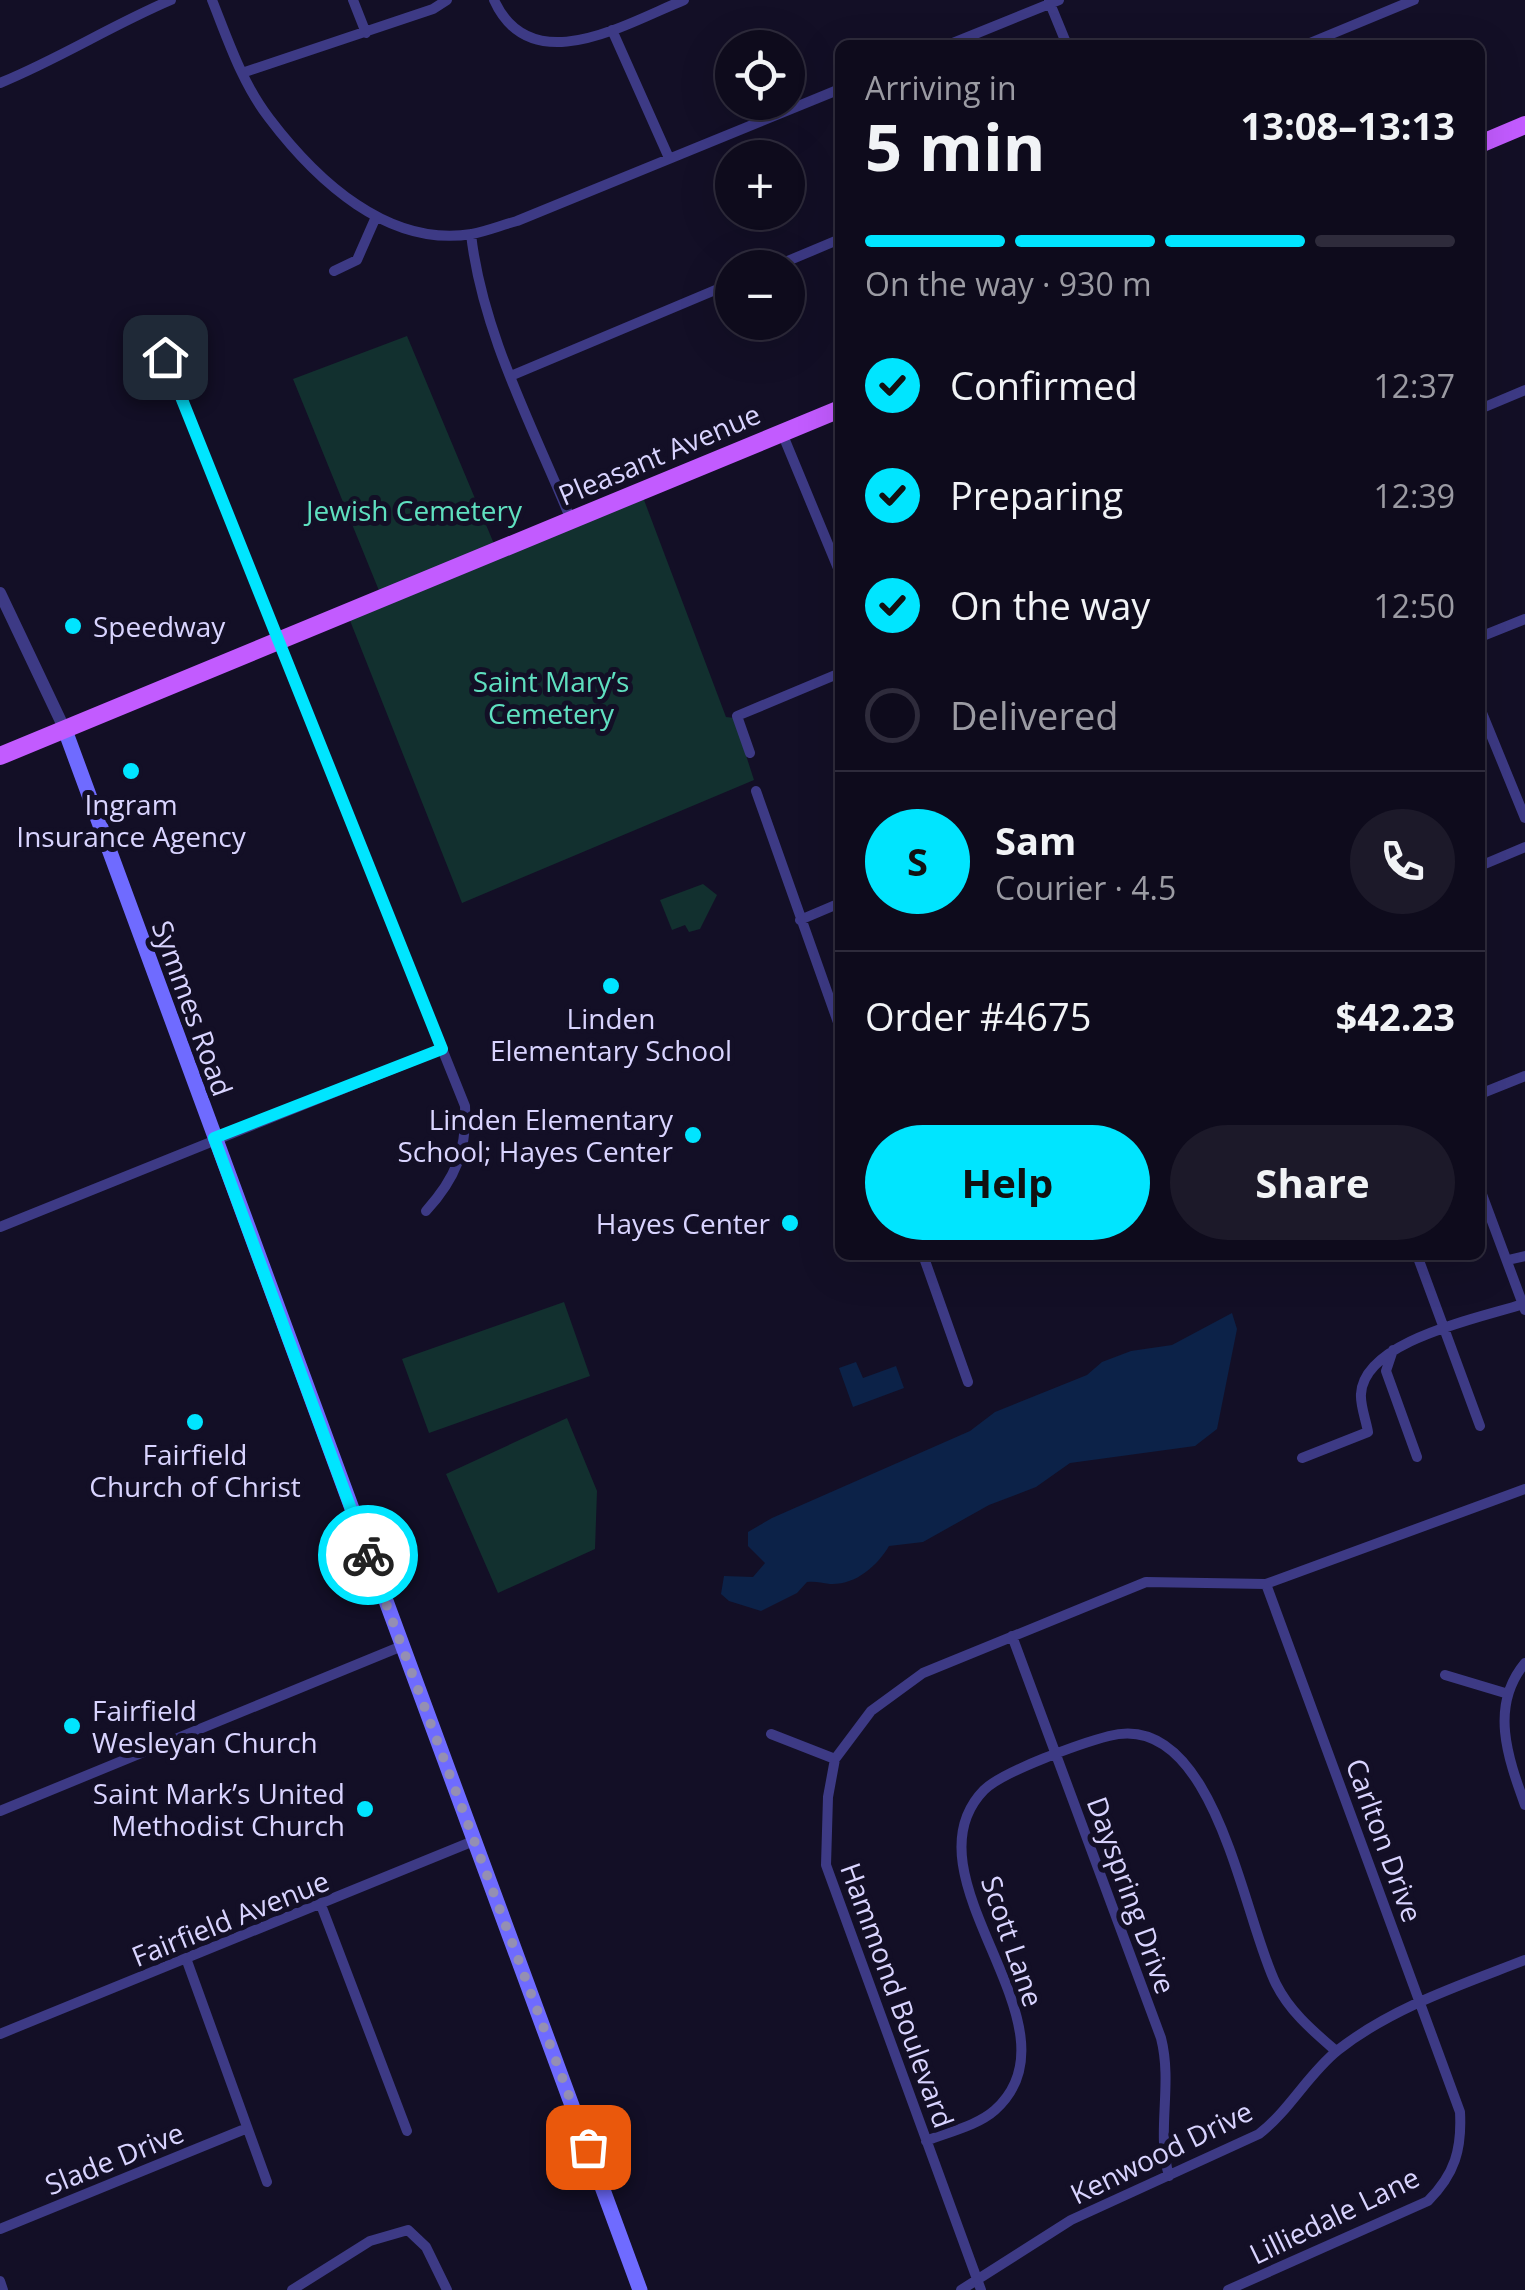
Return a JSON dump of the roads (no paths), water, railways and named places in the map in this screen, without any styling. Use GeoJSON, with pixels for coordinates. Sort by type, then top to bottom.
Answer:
{"type":"FeatureCollection","features":[{"type":"Feature","properties":{"kind":"main road"},"geometry":{"type":"LineString","coordinates":[[1485,142],[1525,125]]}},
{"type":"Feature","properties":{"kind":"main road","name":"Pleasant Avenue"},"geometry":{"type":"LineString","coordinates":[[0,756],[835,411]]}},
{"type":"Feature","properties":{"kind":"main road","name":"Symmes Road"},"geometry":{"type":"LineString","coordinates":[[65,730],[640,2290]]}},
{"type":"Feature","properties":{"kind":"street"},"geometry":{"type":"LineString","coordinates":[[0,83],[64,57],[118,22],[171,0]]}},
{"type":"Feature","properties":{"kind":"street"},"geometry":{"type":"LineString","coordinates":[[212,0],[242,73],[268,117],[314,168],[375,219],[419,232],[470,234],[517,220],[835,91]]}},
{"type":"Feature","properties":{"kind":"street"},"geometry":{"type":"LineString","coordinates":[[353,0],[366,33]]}},
{"type":"Feature","properties":{"kind":"street"},"geometry":{"type":"LineString","coordinates":[[242,73],[366,33],[447,0]]}},
{"type":"Feature","properties":{"kind":"street"},"geometry":{"type":"LineString","coordinates":[[494,0],[522,33],[560,46],[612,30],[684,0]]}},
{"type":"Feature","properties":{"kind":"street"},"geometry":{"type":"LineString","coordinates":[[1317,40],[1414,0]]}},
{"type":"Feature","properties":{"kind":"street"},"geometry":{"type":"LineString","coordinates":[[960,40],[1053,1],[1065,40]]}},
{"type":"Feature","properties":{"kind":"street"},"geometry":{"type":"LineString","coordinates":[[612,30],[668,158]]}},
{"type":"Feature","properties":{"kind":"street"},"geometry":{"type":"LineString","coordinates":[[334,271],[356,260],[375,219]]}},
{"type":"Feature","properties":{"kind":"street"},"geometry":{"type":"LineString","coordinates":[[470,234],[486,308],[572,520]]}},
{"type":"Feature","properties":{"kind":"street"},"geometry":{"type":"LineString","coordinates":[[805,253],[835,240]]}},
{"type":"Feature","properties":{"kind":"street"},"geometry":{"type":"LineString","coordinates":[[513,375],[715,290]]}},
{"type":"Feature","properties":{"kind":"street"},"geometry":{"type":"LineString","coordinates":[[165,357],[465,1106],[466,1145],[449,1182],[426,1210]]}},
{"type":"Feature","properties":{"kind":"street"},"geometry":{"type":"LineString","coordinates":[[1485,407],[1524,394]]}},
{"type":"Feature","properties":{"kind":"street"},"geometry":{"type":"LineString","coordinates":[[782,433],[835,561]]}},
{"type":"Feature","properties":{"kind":"street","name":"Symmes Road"},"geometry":{"type":"LineString","coordinates":[[0,593],[65,730]]}},
{"type":"Feature","properties":{"kind":"street"},"geometry":{"type":"LineString","coordinates":[[1485,635],[1525,618]]}},
{"type":"Feature","properties":{"kind":"street"},"geometry":{"type":"LineString","coordinates":[[750,753],[737,716],[835,674]]}},
{"type":"Feature","properties":{"kind":"street"},"geometry":{"type":"LineString","coordinates":[[1485,720],[1525,818]]}},
{"type":"Feature","properties":{"kind":"street"},"geometry":{"type":"LineString","coordinates":[[756,791],[835,1014]]}},
{"type":"Feature","properties":{"kind":"street"},"geometry":{"type":"LineString","coordinates":[[1485,864],[1525,847]]}},
{"type":"Feature","properties":{"kind":"street"},"geometry":{"type":"LineString","coordinates":[[800,920],[835,904]]}},
{"type":"Feature","properties":{"kind":"street"},"geometry":{"type":"LineString","coordinates":[[0,1227],[442,1049]]}},
{"type":"Feature","properties":{"kind":"street"},"geometry":{"type":"LineString","coordinates":[[1485,1092],[1525,1076]]}},
{"type":"Feature","properties":{"kind":"street"},"geometry":{"type":"LineString","coordinates":[[1302,1458],[1368,1432],[1360,1394],[1369,1369],[1394,1348],[1524,1307],[1485,1202]]}},
{"type":"Feature","properties":{"kind":"street"},"geometry":{"type":"LineString","coordinates":[[1508,1260],[1525,1256]]}},
{"type":"Feature","properties":{"kind":"street"},"geometry":{"type":"LineString","coordinates":[[925,1260],[968,1382]]}},
{"type":"Feature","properties":{"kind":"street"},"geometry":{"type":"LineString","coordinates":[[1419,1260],[1480,1426]]}},
{"type":"Feature","properties":{"kind":"street"},"geometry":{"type":"LineString","coordinates":[[1394,1348],[1386,1371],[1417,1458]]}},
{"type":"Feature","properties":{"kind":"street","name":"Hammond Boulevard"},"geometry":{"type":"LineString","coordinates":[[979,2286],[826,1865],[828,1797],[835,1759],[871,1711],[923,1673],[1146,1582],[1266,1584],[1525,1489]]}},
{"type":"Feature","properties":{"kind":"street","name":"Carlton Drive"},"geometry":{"type":"LineString","coordinates":[[1266,1584],[1460,2112]]}},
{"type":"Feature","properties":{"kind":"street","name":"Dayspring Drive"},"geometry":{"type":"LineString","coordinates":[[1012,1636],[1166,2060],[1162,2154],[1168,2176]]}},
{"type":"Feature","properties":{"kind":"street"},"geometry":{"type":"LineString","coordinates":[[0,1811],[402,1646]]}},
{"type":"Feature","properties":{"kind":"street"},"geometry":{"type":"LineString","coordinates":[[1525,1663],[1506,1693],[1506,1743],[1525,1805]]}},
{"type":"Feature","properties":{"kind":"street"},"geometry":{"type":"LineString","coordinates":[[1444,1675],[1506,1693]]}},
{"type":"Feature","properties":{"kind":"street"},"geometry":{"type":"LineString","coordinates":[[771,1734],[835,1759]]}},
{"type":"Feature","properties":{"kind":"street","name":"Scott Lane"},"geometry":{"type":"LineString","coordinates":[[926,2141],[996,2110],[1022,2061],[1014,2010],[968,1884],[961,1844],[969,1816],[984,1790],[1014,1771],[1111,1735],[1146,1737],[1177,1751],[1203,1785],[1275,1983],[1306,2026],[1336,2051]]}},
{"type":"Feature","properties":{"kind":"street","name":"Fairfield Avenue"},"geometry":{"type":"LineString","coordinates":[[0,2034],[186,1962],[477,1840]]}},
{"type":"Feature","properties":{"kind":"street"},"geometry":{"type":"LineString","coordinates":[[322,1905],[407,2131]]}},
{"type":"Feature","properties":{"kind":"street","name":"Kenwood Drive"},"geometry":{"type":"LineString","coordinates":[[961,2290],[979,2286],[1071,2220],[1260,2134],[1280,2118],[1336,2051],[1420,2000],[1525,1960]]}},
{"type":"Feature","properties":{"kind":"street"},"geometry":{"type":"LineString","coordinates":[[186,1962],[266,2182]]}},
{"type":"Feature","properties":{"kind":"street","name":"Lilliedale Lane"},"geometry":{"type":"LineString","coordinates":[[1228,2290],[1428,2200],[1445,2184],[1457,2161],[1460,2112]]}},
{"type":"Feature","properties":{"kind":"street","name":"Slade Drive"},"geometry":{"type":"LineString","coordinates":[[0,2229],[246,2129]]}},
{"type":"Feature","properties":{"kind":"street"},"geometry":{"type":"LineString","coordinates":[[292,2290],[370,2241],[408,2230],[426,2247],[448,2290]]}},
{"type":"Feature","properties":{"kind":"street"},"geometry":{"type":"LineString","coordinates":[[0,2281],[4,2290]]}},
{"type":"Feature","properties":{"kind":"water"},"geometry":{"type":"Polygon","coordinates":[[[1232,1313],[1237,1329],[1217,1429],[1195,1446],[1070,1463],[1036,1487],[989,1505],[923,1542],[889,1546],[857,1578],[830,1584],[807,1582],[797,1593],[761,1611],[729,1601],[721,1594],[724,1576],[753,1577],[765,1563],[748,1546],[748,1532],[772,1518],[970,1431],[995,1412],[1087,1375],[1102,1362],[1131,1351],[1172,1345],[1232,1313]]]}},
{"type":"Feature","properties":{"kind":"water"},"geometry":{"type":"Polygon","coordinates":[[[856,1362],[863,1378],[896,1366],[904,1388],[853,1407],[839,1368],[856,1362]]]}},
{"type":"Feature","properties":{"kind":"place","name":"Speedway"},"geometry":{"type":"Point","coordinates":[73,626]}},
{"type":"Feature","properties":{"kind":"place","name":"Ingram Insurance Agency"},"geometry":{"type":"Point","coordinates":[131,771]}},
{"type":"Feature","properties":{"kind":"place","name":"Linden Elementary School"},"geometry":{"type":"Point","coordinates":[611,986]}},
{"type":"Feature","properties":{"kind":"place","name":"Linden Elementary School; Hayes Center"},"geometry":{"type":"Point","coordinates":[693,1135]}},
{"type":"Feature","properties":{"kind":"place","name":"Hayes Center"},"geometry":{"type":"Point","coordinates":[790,1223]}},
{"type":"Feature","properties":{"kind":"place","name":"Fairfield Church of Christ"},"geometry":{"type":"Point","coordinates":[195,1422]}},
{"type":"Feature","properties":{"kind":"place","name":"Fairfield Wesleyan Church"},"geometry":{"type":"Point","coordinates":[72,1726]}},
{"type":"Feature","properties":{"kind":"place","name":"Saint Mark’s United Methodist Church"},"geometry":{"type":"Point","coordinates":[365,1809]}},
{"type":"Feature","properties":{"kind":"park label","name":"Jewish Cemetery"},"geometry":{"type":"Point","coordinates":[414,510]}},
{"type":"Feature","properties":{"kind":"park label","name":"Saint Mary’s Cemetery"},"geometry":{"type":"Point","coordinates":[551,697]}}]}
